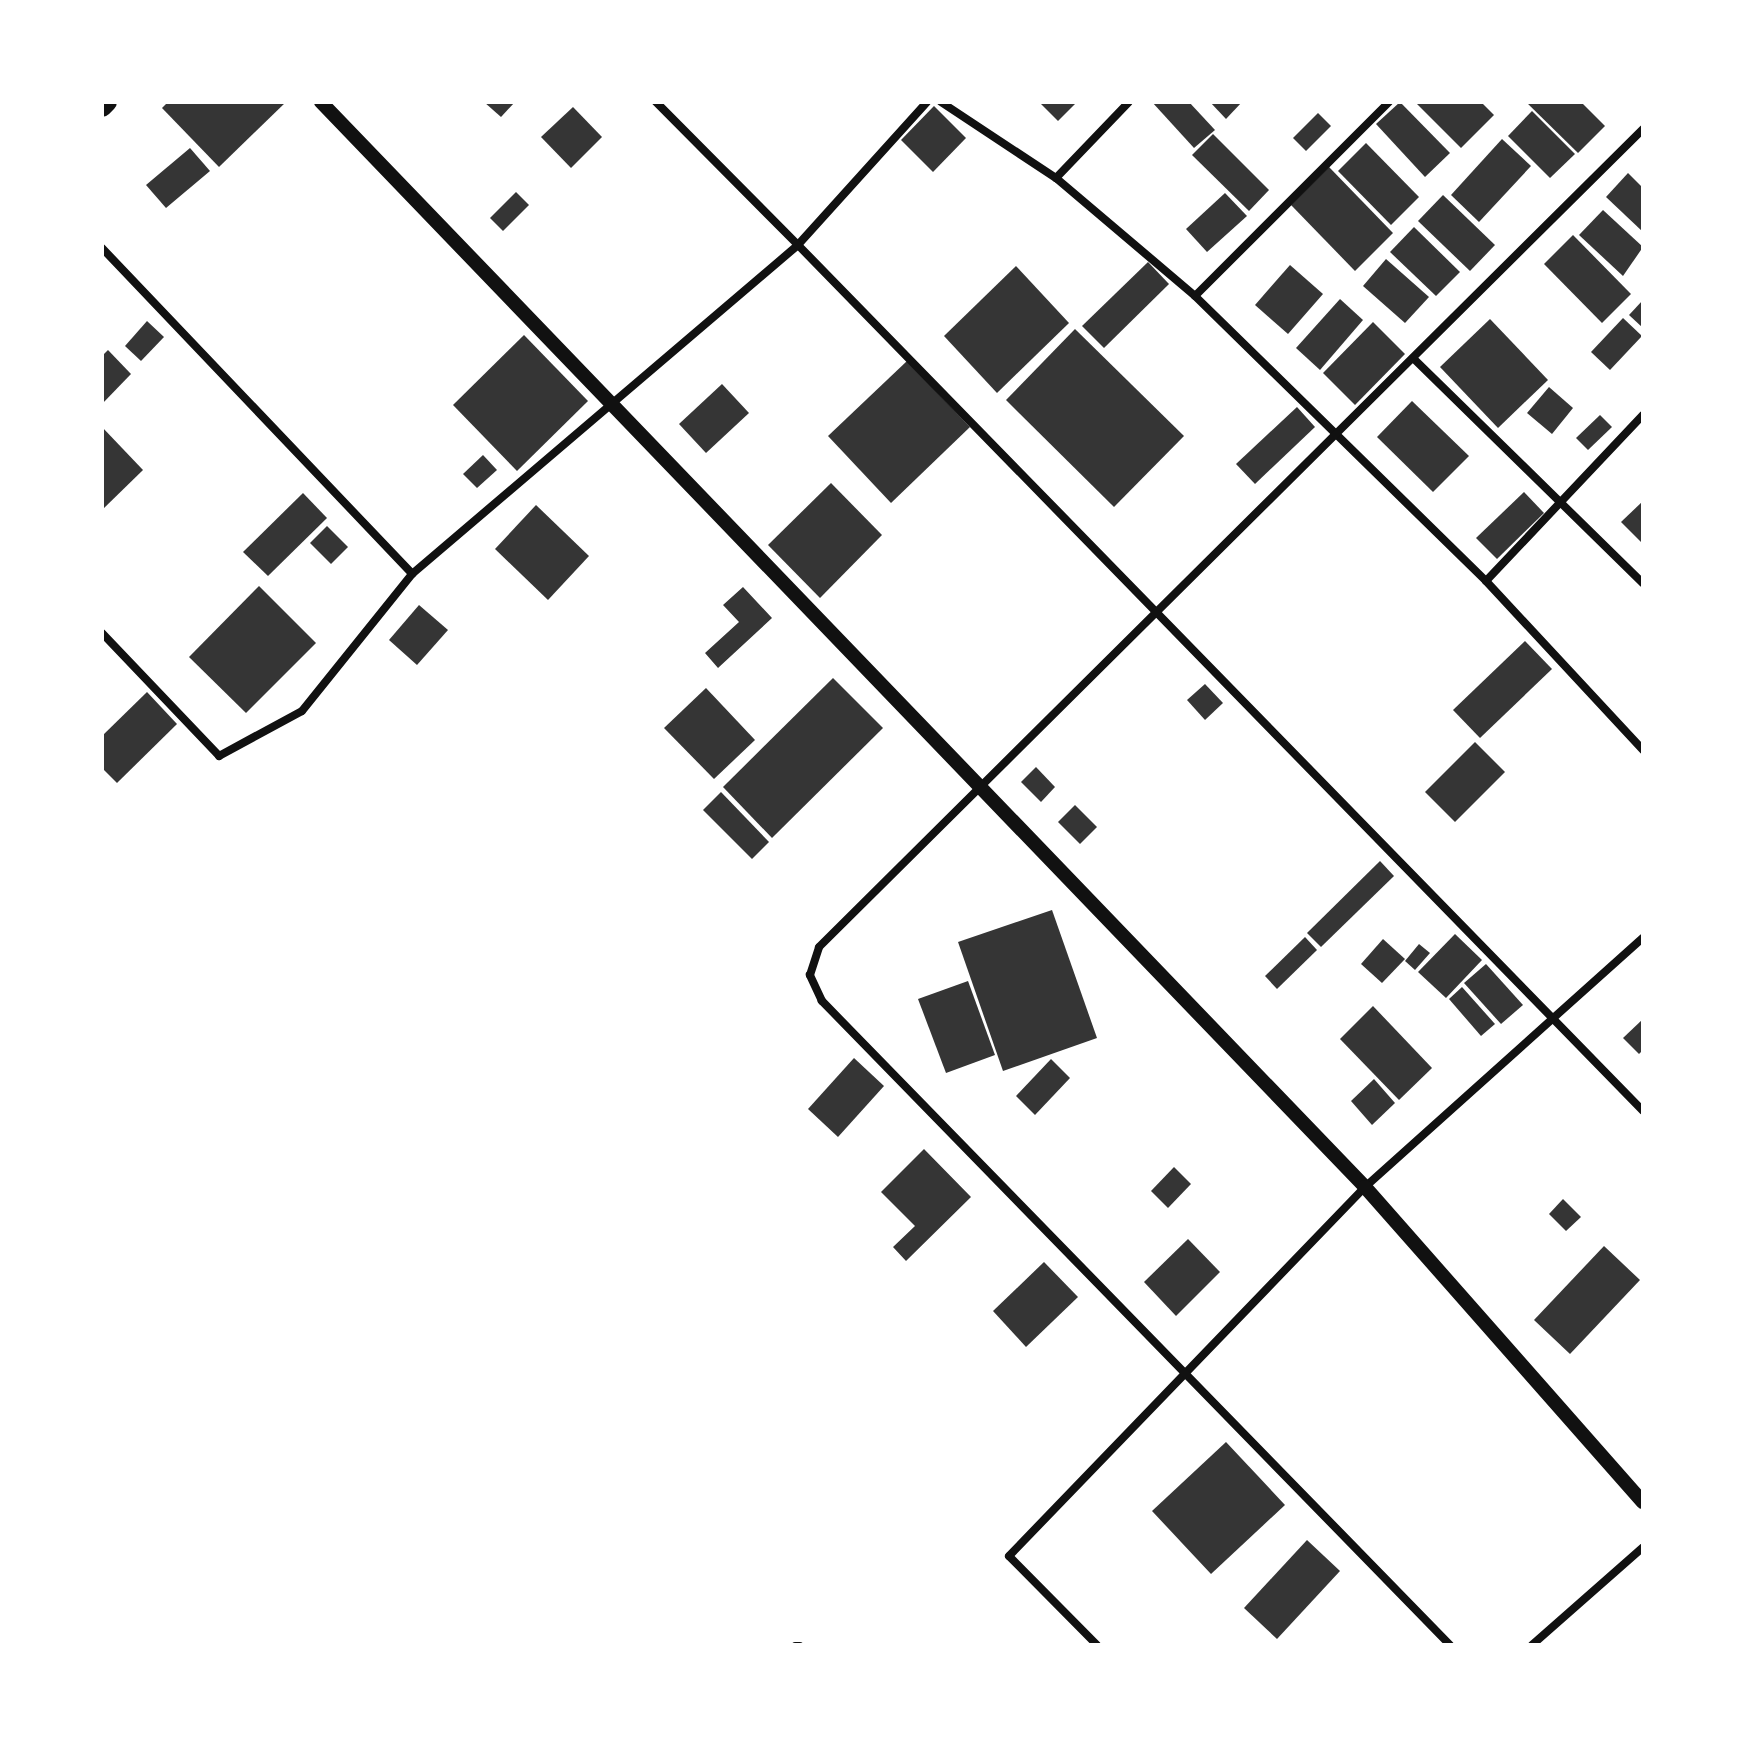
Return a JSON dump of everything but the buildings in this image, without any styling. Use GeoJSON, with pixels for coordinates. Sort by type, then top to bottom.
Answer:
{"type":"FeatureCollection","features":[{"type":"Feature","properties":{"kind":"main road"},"geometry":{"type":"LineString","coordinates":[[102,107],[107,102]]}},
{"type":"Feature","properties":{"kind":"street"},"geometry":{"type":"LineString","coordinates":[[321,102],[610,398],[1365,1187],[1643,1502]]}},
{"type":"Feature","properties":{"kind":"street"},"geometry":{"type":"LineString","coordinates":[[656,102],[1557,1018],[1643,1111]]}},
{"type":"Feature","properties":{"kind":"street"},"geometry":{"type":"LineString","coordinates":[[102,633],[219,756],[302,711],[412,574],[610,398],[798,245],[927,102]]}},
{"type":"Feature","properties":{"kind":"street"},"geometry":{"type":"LineString","coordinates":[[941,102],[1056,178],[1195,296],[1486,581],[1643,750]]}},
{"type":"Feature","properties":{"kind":"street"},"geometry":{"type":"LineString","coordinates":[[1056,178],[1129,102]]}},
{"type":"Feature","properties":{"kind":"street"},"geometry":{"type":"LineString","coordinates":[[1195,296],[1389,102]]}},
{"type":"Feature","properties":{"kind":"street"},"geometry":{"type":"LineString","coordinates":[[1450,1645],[822,1001],[810,975],[819,947],[1643,129]]}},
{"type":"Feature","properties":{"kind":"street"},"geometry":{"type":"LineString","coordinates":[[102,248],[412,574]]}},
{"type":"Feature","properties":{"kind":"street"},"geometry":{"type":"LineString","coordinates":[[1413,358],[1564,502],[1643,583]]}},
{"type":"Feature","properties":{"kind":"street"},"geometry":{"type":"LineString","coordinates":[[1486,581],[1643,415]]}},
{"type":"Feature","properties":{"kind":"street"},"geometry":{"type":"LineString","coordinates":[[1097,1645],[1009,1556],[1365,1187],[1643,938]]}},
{"type":"Feature","properties":{"kind":"street"},"geometry":{"type":"LineString","coordinates":[[1536,1643],[1643,1547]]}}]}
